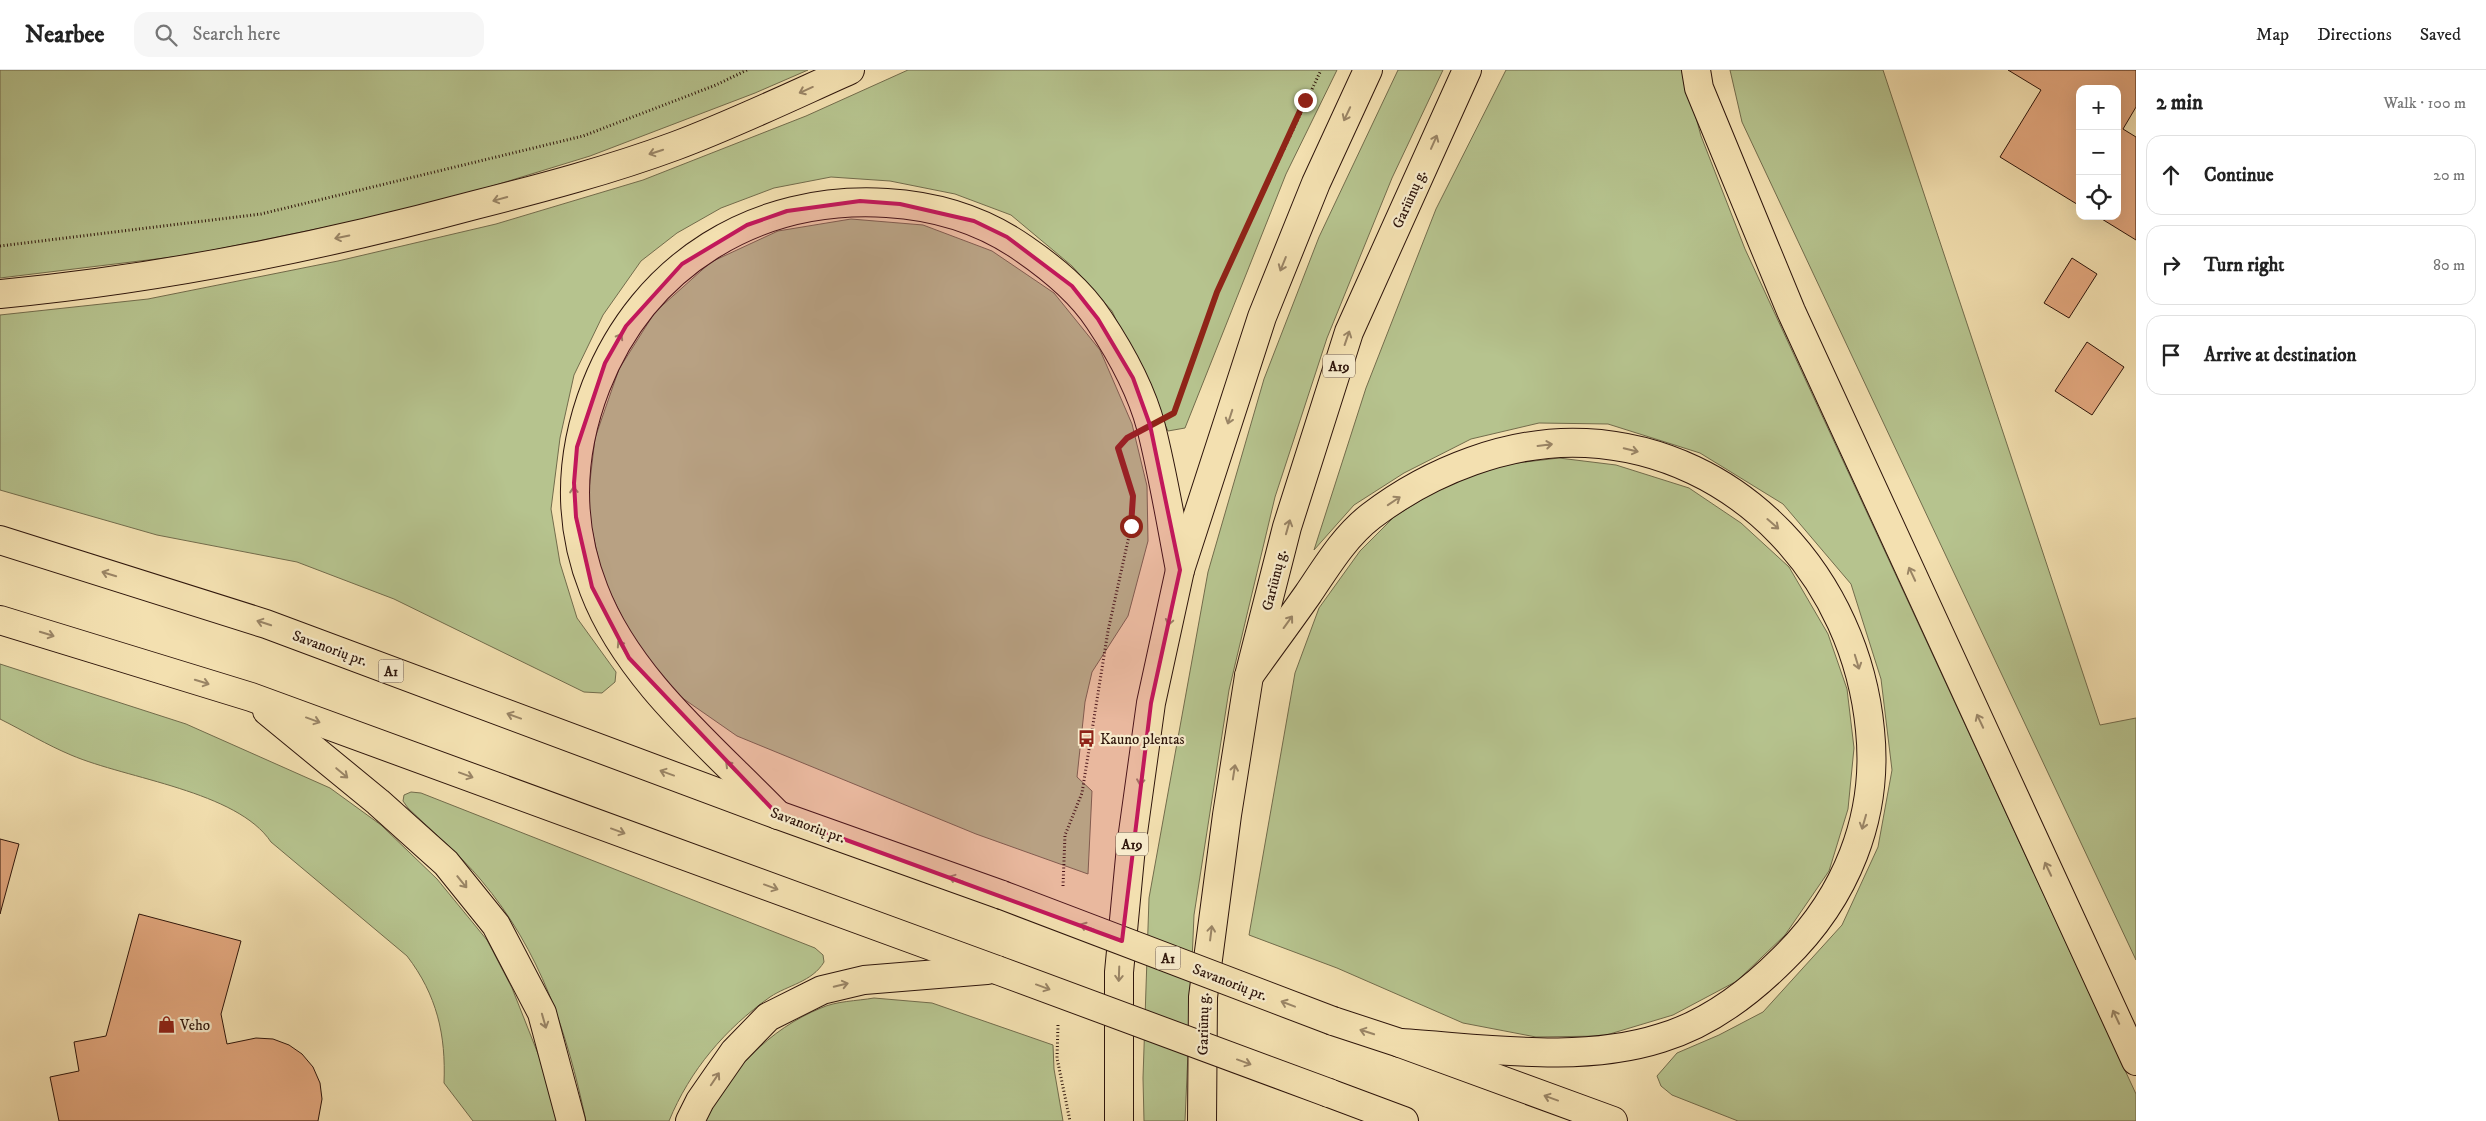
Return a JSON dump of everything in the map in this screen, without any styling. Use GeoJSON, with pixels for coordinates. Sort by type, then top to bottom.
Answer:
{"type":"FeatureCollection","features":[{"type":"Feature","properties":{"kind":"highway"},"geometry":{"type":"LineString","coordinates":[[0,294],[140,277],[220,264],[418,220],[565,181],[675,146],[850,70]]}},
{"type":"Feature","properties":{"kind":"highway","name":"A19"},"geometry":{"type":"LineString","coordinates":[[1119,1121],[1118,972],[1131,847],[1151,703],[1180,570],[1262,317],[1316,183],[1368,70]]}},
{"type":"Feature","properties":{"kind":"highway","name":"Gariūnų g."},"geometry":{"type":"LineString","coordinates":[[1202,1121],[1203,997],[1227,815],[1249,676],[1287,527],[1349,332],[1467,70]]}},
{"type":"Feature","properties":{"kind":"highway"},"geometry":{"type":"LineString","coordinates":[[1696,70],[1699,88],[1791,311],[2136,1061]]}},
{"type":"Feature","properties":{"kind":"highway"},"geometry":{"type":"LineString","coordinates":[[778,815],[658,693],[629,658],[608,625],[592,586],[582,551],[576,516],[574,483],[577,447],[588,405],[605,363],[622,333],[653,293],[682,264],[714,243],[747,225],[787,211],[860,201],[937,210],[974,221],[1007,237],[1072,286],[1098,319],[1133,378],[1150,425],[1180,570]]}},
{"type":"Feature","properties":{"kind":"highway"},"geometry":{"type":"LineString","coordinates":[[1249,676],[1340,547],[1376,513],[1408,491],[1472,461],[1509,450],[1547,444],[1583,442],[1615,446],[1657,456],[1699,473],[1750,504],[1780,530],[1809,566],[1837,612],[1858,659],[1868,707],[1872,751],[1869,806],[1856,850],[1844,881],[1822,916],[1798,944],[1766,976],[1734,1001],[1698,1023],[1662,1038],[1623,1048],[1572,1053],[1400,1043]]}},
{"type":"Feature","properties":{"kind":"highway","name":"Savanorių pr."},"geometry":{"type":"LineString","coordinates":[[0,540],[266,624],[778,815],[1002,895],[1333,1021],[1400,1043],[1613,1121]]}},
{"type":"Feature","properties":{"kind":"highway"},"geometry":{"type":"LineString","coordinates":[[0,620],[251,697],[1404,1121]]}},
{"type":"Feature","properties":{"kind":"highway"},"geometry":{"type":"LineString","coordinates":[[251,697],[378,802],[446,863],[496,925],[542,1013],[571,1121]]}},
{"type":"Feature","properties":{"kind":"highway"},"geometry":{"type":"LineString","coordinates":[[690,1121],[700,1101],[734,1052],[768,1017],[822,990],[864,980],[997,970]]}},
{"type":"Feature","properties":{"kind":"path"},"geometry":{"type":"LineString","coordinates":[[0,246],[261,214],[583,136],[716,85],[747,70]]}},
{"type":"Feature","properties":{"kind":"path"},"geometry":{"type":"LineString","coordinates":[[1063,893],[1065,835],[1082,793],[1108,631],[1131,526],[1133,496],[1118,448],[1127,438],[1174,413],[1217,292],[1321,70]]}},
{"type":"Feature","properties":{"kind":"path"},"geometry":{"type":"LineString","coordinates":[[1058,1019],[1057,1058],[1070,1121]]}},
{"type":"Feature","properties":{"kind":"highlighted area"},"geometry":{"type":"Polygon","coordinates":[[[860,201],[900,204],[974,221],[1007,237],[1072,286],[1098,319],[1133,378],[1150,425],[1180,570],[1151,703],[1122,941],[778,815],[629,658],[592,587],[576,517],[574,483],[577,447],[605,363],[626,326],[682,264],[747,225],[787,211],[860,201]]]}},
{"type":"Feature","properties":{"kind":"green space"},"geometry":{"type":"Polygon","coordinates":[[[0,70],[808,70],[755,93],[590,156],[424,207],[189,255],[0,278],[0,70]]]}},
{"type":"Feature","properties":{"kind":"green space"},"geometry":{"type":"Polygon","coordinates":[[[908,70],[1337,70],[1286,174],[1185,428],[1168,431],[1112,311],[1072,266],[1011,215],[955,194],[890,181],[831,177],[774,188],[721,208],[677,233],[641,261],[603,315],[574,375],[560,438],[551,509],[560,563],[577,618],[616,672],[615,682],[602,693],[584,692],[394,599],[297,562],[157,535],[0,490],[0,315],[148,299],[338,261],[496,224],[643,180],[806,116],[908,70]]]}},
{"type":"Feature","properties":{"kind":"green space"},"geometry":{"type":"Polygon","coordinates":[[[1398,70],[1443,70],[1392,178],[1327,338],[1275,497],[1229,690],[1194,915],[1185,1121],[1144,1121],[1143,1078],[1149,898],[1208,572],[1264,379],[1319,237],[1398,70]]]}},
{"type":"Feature","properties":{"kind":"green space"},"geometry":{"type":"Polygon","coordinates":[[[1506,70],[1683,70],[1701,136],[1745,249],[2136,1094],[2136,1121],[1738,1121],[1672,1095],[1661,1086],[1657,1076],[1677,1053],[1719,1035],[1763,1012],[1842,925],[1878,847],[1892,770],[1881,679],[1851,584],[1783,504],[1700,453],[1608,424],[1539,423],[1471,439],[1404,473],[1354,505],[1314,550],[1366,388],[1436,209],[1506,70]]]}},
{"type":"Feature","properties":{"kind":"green space"},"geometry":{"type":"Polygon","coordinates":[[[1730,70],[1883,70],[2100,725],[2136,718],[2136,960],[1742,122],[1730,70]]]}},
{"type":"Feature","properties":{"kind":"green space"},"geometry":{"type":"Polygon","coordinates":[[[851,219],[923,225],[992,251],[1054,293],[1100,350],[1132,424],[1147,486],[1148,541],[1128,616],[1092,672],[1085,702],[1077,777],[1092,791],[1088,874],[976,834],[737,736],[678,695],[635,643],[602,576],[587,507],[595,438],[619,369],[655,312],[711,262],[778,231],[851,219]]]}},
{"type":"Feature","properties":{"kind":"green space"},"geometry":{"type":"Polygon","coordinates":[[[1559,458],[1616,465],[1689,488],[1741,523],[1789,567],[1828,634],[1847,689],[1854,748],[1848,809],[1829,871],[1785,935],[1737,981],[1673,1015],[1603,1036],[1536,1037],[1463,1023],[1337,968],[1249,935],[1295,673],[1319,608],[1360,551],[1395,516],[1447,484],[1500,465],[1559,458]]]}},
{"type":"Feature","properties":{"kind":"green space"},"geometry":{"type":"Polygon","coordinates":[[[0,664],[186,724],[330,788],[381,825],[437,879],[487,940],[512,988],[546,1074],[559,1121],[473,1121],[444,1083],[443,1048],[438,1016],[426,986],[407,956],[271,842],[255,825],[233,810],[208,798],[179,788],[94,764],[71,755],[0,719],[0,664]]]}},
{"type":"Feature","properties":{"kind":"green space"},"geometry":{"type":"Polygon","coordinates":[[[411,792],[421,793],[815,948],[823,955],[824,962],[819,969],[806,979],[770,997],[754,1009],[724,1037],[698,1068],[669,1121],[586,1121],[560,1024],[536,964],[502,907],[473,870],[408,808],[403,801],[404,795],[411,792]]]}},
{"type":"Feature","properties":{"kind":"green space"},"geometry":{"type":"Polygon","coordinates":[[[874,998],[932,1003],[1053,1045],[1054,1069],[1063,1121],[704,1121],[738,1069],[752,1054],[784,1028],[802,1017],[827,1006],[874,998]]]}},
{"type":"Feature","properties":{"kind":"building"},"geometry":{"type":"Polygon","coordinates":[[[2008,70],[2136,70],[2136,107],[2123,129],[2136,137],[2136,240],[2104,220],[2121,220],[2121,85],[2076,85],[2076,204],[2000,157],[2041,90],[2008,70]]]}},
{"type":"Feature","properties":{"kind":"building"},"geometry":{"type":"Polygon","coordinates":[[[2072,258],[2097,274],[2069,318],[2044,303],[2072,258]]]}},
{"type":"Feature","properties":{"kind":"building"},"geometry":{"type":"Polygon","coordinates":[[[2087,342],[2124,367],[2092,415],[2055,391],[2087,342]]]}},
{"type":"Feature","properties":{"kind":"building"},"geometry":{"type":"Polygon","coordinates":[[[0,839],[19,844],[0,914],[0,839]]]}},
{"type":"Feature","properties":{"kind":"building","name":"Veho"},"geometry":{"type":"Polygon","coordinates":[[[139,914],[241,941],[221,1014],[227,1044],[256,1038],[273,1039],[289,1045],[302,1054],[313,1067],[320,1083],[322,1099],[318,1121],[59,1121],[50,1077],[79,1071],[74,1042],[106,1036],[139,914]]]}},
{"type":"Feature","properties":{"kind":"place","name":"Kauno plentas"},"geometry":{"type":"Point","coordinates":[1086,739]}},
{"type":"Feature","properties":{"kind":"place","name":"Veho"},"geometry":{"type":"Point","coordinates":[166,1025]}},
{"type":"Feature","properties":{"kind":"route"},"geometry":{"type":"LineString","coordinates":[[1131,526],[1133,496],[1122,466],[1118,448],[1127,438],[1174,413],[1217,292],[1305,100]]}}]}
